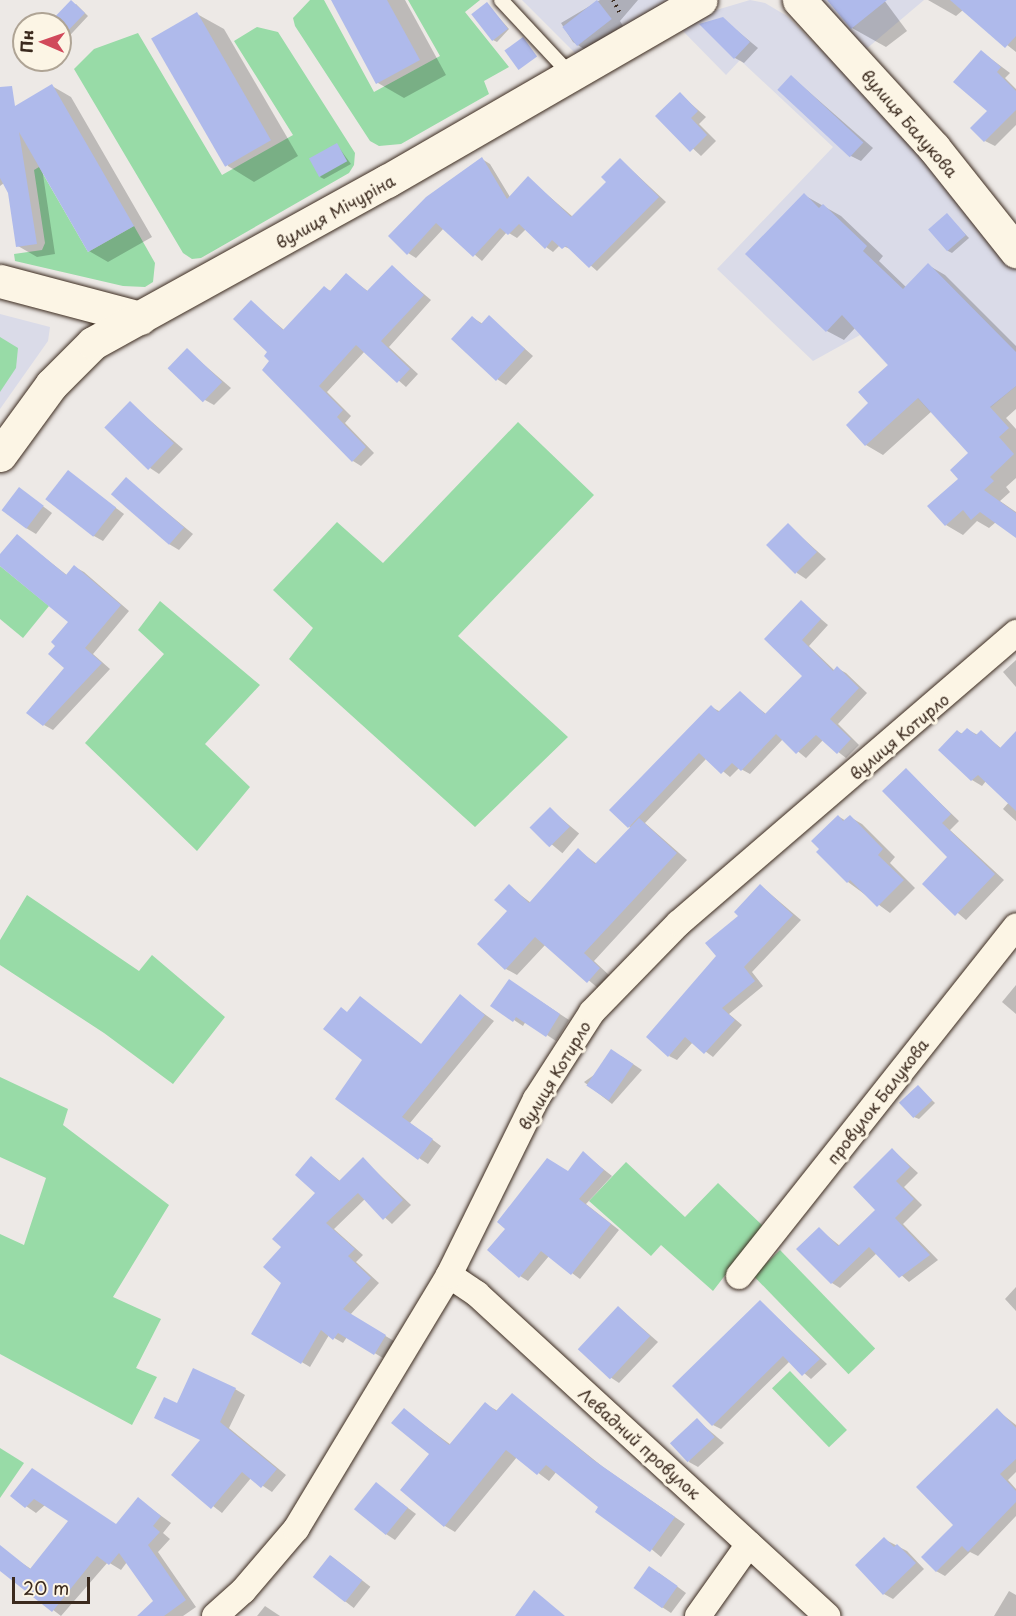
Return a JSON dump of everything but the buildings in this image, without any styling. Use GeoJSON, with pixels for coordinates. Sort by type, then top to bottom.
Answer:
{"type":"FeatureCollection","features":[{"type":"Feature","properties":{"kind":"street","name":"вулиця Мічуріна"},"geometry":{"type":"LineString","coordinates":[[0,455],[51,385],[93,343],[701,0]]}},
{"type":"Feature","properties":{"kind":"street","name":"вулиця Балукова"},"geometry":{"type":"LineString","coordinates":[[799,0],[934,148],[1016,251]]}},
{"type":"Feature","properties":{"kind":"street"},"geometry":{"type":"LineString","coordinates":[[0,281],[140,318]]}},
{"type":"Feature","properties":{"kind":"street","name":"вулиця Котирло"},"geometry":{"type":"LineString","coordinates":[[215,1616],[243,1591],[296,1529],[449,1275],[536,1099],[592,1012],[679,923],[1016,633]]}},
{"type":"Feature","properties":{"kind":"street","name":"провулок Балукова"},"geometry":{"type":"LineString","coordinates":[[739,1275],[1016,927]]}},
{"type":"Feature","properties":{"kind":"street","name":"Левадний провулок"},"geometry":{"type":"LineString","coordinates":[[449,1275],[477,1294],[827,1616]]}},
{"type":"Feature","properties":{"kind":"street"},"geometry":{"type":"LineString","coordinates":[[698,1616],[749,1544]]}},
{"type":"Feature","properties":{"kind":"lane"},"geometry":{"type":"LineString","coordinates":[[501,0],[571,75]]}},
{"type":"Feature","properties":{"kind":"path"},"geometry":{"type":"LineString","coordinates":[[613,0],[624,21]]}},
{"type":"Feature","properties":{"kind":"shaded area"},"geometry":{"type":"Polygon","coordinates":[[[522,0],[677,0],[579,57],[522,0]]]}},
{"type":"Feature","properties":{"kind":"shaded area"},"geometry":{"type":"Polygon","coordinates":[[[750,0],[765,3],[787,16],[928,157],[1016,269],[1016,386],[954,438],[860,335],[813,361],[717,269],[833,147],[740,60],[726,75],[680,28],[713,11],[750,0]]]}},
{"type":"Feature","properties":{"kind":"shaded area"},"geometry":{"type":"Polygon","coordinates":[[[822,0],[924,0],[865,50],[822,0]]]}},
{"type":"Feature","properties":{"kind":"shaded area"},"geometry":{"type":"Polygon","coordinates":[[[0,314],[50,327],[48,341],[0,409],[0,314]]]}},
{"type":"Feature","properties":{"kind":"green space"},"geometry":{"type":"Polygon","coordinates":[[[310,0],[324,0],[374,92],[440,56],[408,0],[480,0],[465,12],[509,67],[484,81],[489,94],[401,144],[379,146],[370,141],[295,26],[293,18],[310,0]]]}},
{"type":"Feature","properties":{"kind":"green space"},"geometry":{"type":"Polygon","coordinates":[[[257,27],[278,32],[355,153],[354,165],[349,173],[201,258],[192,259],[183,253],[74,69],[94,49],[138,33],[222,175],[293,135],[234,41],[257,27]]]}},
{"type":"Feature","properties":{"kind":"green space"},"geometry":{"type":"Polygon","coordinates":[[[39,167],[88,252],[134,226],[155,263],[153,282],[145,287],[123,286],[15,261],[14,254],[42,250],[45,243],[34,170],[39,167]]]}},
{"type":"Feature","properties":{"kind":"green space"},"geometry":{"type":"Polygon","coordinates":[[[0,337],[18,348],[16,368],[0,392],[0,337]]]}},
{"type":"Feature","properties":{"kind":"green space"},"geometry":{"type":"Polygon","coordinates":[[[518,422],[594,495],[458,636],[568,737],[475,827],[289,659],[313,628],[273,590],[337,522],[383,563],[518,422]]]}},
{"type":"Feature","properties":{"kind":"green space"},"geometry":{"type":"Polygon","coordinates":[[[0,566],[49,606],[23,638],[0,619],[0,566]]]}},
{"type":"Feature","properties":{"kind":"green space"},"geometry":{"type":"Polygon","coordinates":[[[160,601],[260,685],[205,744],[250,787],[197,851],[85,743],[164,654],[138,630],[160,601]]]}},
{"type":"Feature","properties":{"kind":"green space"},"geometry":{"type":"Polygon","coordinates":[[[27,895],[139,971],[152,955],[225,1017],[173,1084],[104,1033],[0,965],[0,940],[27,895]]]}},
{"type":"Feature","properties":{"kind":"green space"},"geometry":{"type":"Polygon","coordinates":[[[0,1077],[68,1109],[63,1125],[169,1205],[113,1297],[161,1319],[136,1368],[157,1377],[132,1425],[0,1354],[0,1234],[24,1245],[46,1178],[0,1157],[0,1077]]]}},
{"type":"Feature","properties":{"kind":"green space"},"geometry":{"type":"Polygon","coordinates":[[[626,1162],[685,1217],[718,1183],[763,1226],[713,1291],[661,1245],[651,1256],[589,1201],[626,1162]]]}},
{"type":"Feature","properties":{"kind":"green space"},"geometry":{"type":"Polygon","coordinates":[[[780,1250],[875,1349],[849,1374],[753,1276],[780,1250]]]}},
{"type":"Feature","properties":{"kind":"green space"},"geometry":{"type":"Polygon","coordinates":[[[790,1371],[847,1430],[829,1447],[772,1388],[790,1371]]]}},
{"type":"Feature","properties":{"kind":"green space"},"geometry":{"type":"Polygon","coordinates":[[[0,1448],[24,1463],[0,1498],[0,1448]]]}}]}
